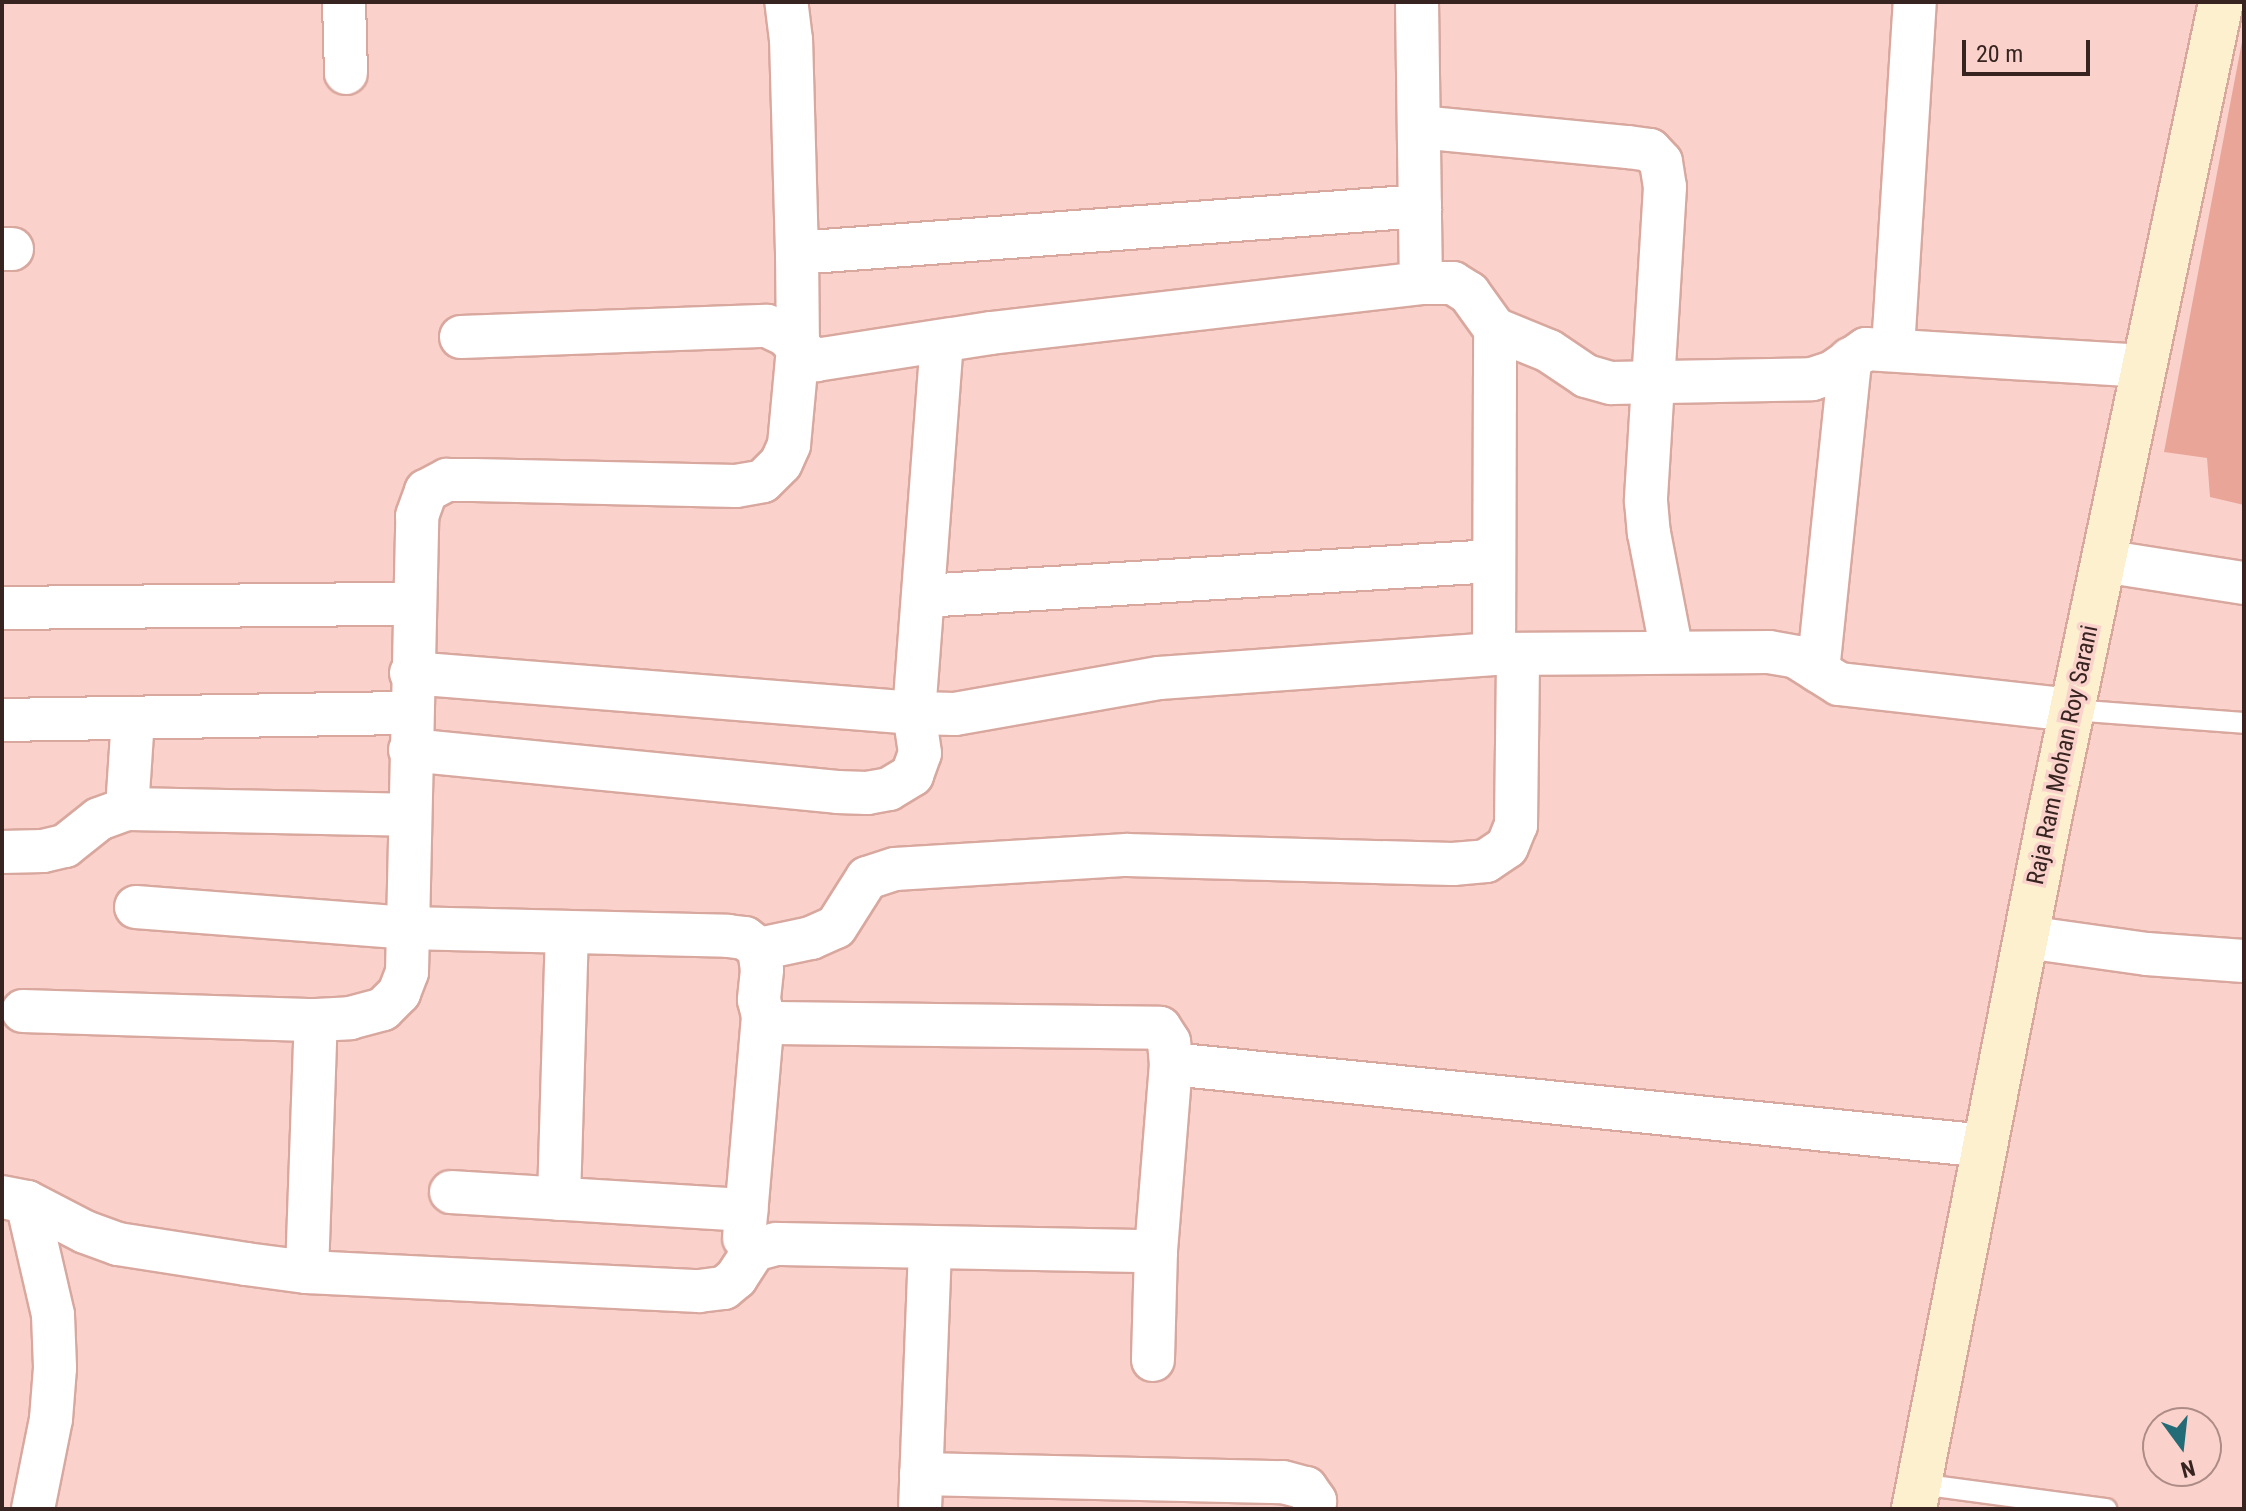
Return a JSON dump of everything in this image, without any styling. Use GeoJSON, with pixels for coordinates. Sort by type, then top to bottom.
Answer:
{"type":"FeatureCollection","features":[{"type":"Feature","properties":{"kind":"street"},"geometry":{"type":"LineString","coordinates":[[344,2],[346,73]]}},
{"type":"Feature","properties":{"kind":"street"},"geometry":{"type":"LineString","coordinates":[[23,1011],[316,1020],[350,1018],[383,1009],[399,993],[407,972],[412,604],[417,516],[426,491],[447,480],[736,486],[763,481],[781,463],[789,445],[798,348],[791,40],[786,2]]}},
{"type":"Feature","properties":{"kind":"street"},"geometry":{"type":"LineString","coordinates":[[1417,2],[1421,283]]}},
{"type":"Feature","properties":{"kind":"street"},"geometry":{"type":"LineString","coordinates":[[1893,348],[1915,2]]}},
{"type":"Feature","properties":{"kind":"street","name":"Raja Ram Mohan Roy Sarani"},"geometry":{"type":"LineString","coordinates":[[1916,1497],[2072,710],[2221,2]]}},
{"type":"Feature","properties":{"kind":"street"},"geometry":{"type":"LineString","coordinates":[[1419,127],[1650,150],[1661,162],[1665,187],[1656,382],[1646,501],[1649,533],[1672,652]]}},
{"type":"Feature","properties":{"kind":"street"},"geometry":{"type":"LineString","coordinates":[[797,253],[1420,206]]}},
{"type":"Feature","properties":{"kind":"street"},"geometry":{"type":"LineString","coordinates":[[461,337],[767,326],[786,335],[816,360],[942,341],[1421,283],[1453,283],[1461,288],[1495,329],[1549,351],[1586,376],[1611,383],[1812,379],[1833,372],[1866,349],[1893,348],[2144,366]]}},
{"type":"Feature","properties":{"kind":"street"},"geometry":{"type":"LineString","coordinates":[[759,949],[811,938],[836,927],[867,878],[895,869],[1127,855],[1453,864],[1486,861],[1507,847],[1516,825],[1506,654],[1494,561],[1495,329]]}},
{"type":"Feature","properties":{"kind":"street"},"geometry":{"type":"LineString","coordinates":[[411,712],[867,793],[889,789],[912,775],[920,753],[914,713],[942,341]]}},
{"type":"Feature","properties":{"kind":"street"},"geometry":{"type":"LineString","coordinates":[[1818,671],[1850,359]]}},
{"type":"Feature","properties":{"kind":"street"},"geometry":{"type":"LineString","coordinates":[[923,596],[1494,561]]}},
{"type":"Feature","properties":{"kind":"street"},"geometry":{"type":"LineString","coordinates":[[2103,561],[2244,583]]}},
{"type":"Feature","properties":{"kind":"street"},"geometry":{"type":"LineString","coordinates":[[2,608],[412,604]]}},
{"type":"Feature","properties":{"kind":"street"},"geometry":{"type":"LineString","coordinates":[[2,720],[411,712],[914,713],[985,710],[1110,684],[1159,678],[1506,654],[1672,652],[1769,652],[1796,657],[1839,684],[2072,710]]}},
{"type":"Feature","properties":{"kind":"street"},"geometry":{"type":"LineString","coordinates":[[127,809],[133,718]]}},
{"type":"Feature","properties":{"kind":"street"},"geometry":{"type":"LineString","coordinates":[[2,852],[43,851],[65,846],[99,819],[127,809],[409,815]]}},
{"type":"Feature","properties":{"kind":"street"},"geometry":{"type":"LineString","coordinates":[[136,907],[407,928],[745,938],[759,949],[763,1016],[742,1265]]}},
{"type":"Feature","properties":{"kind":"street"},"geometry":{"type":"LineString","coordinates":[[559,1199],[567,932]]}},
{"type":"Feature","properties":{"kind":"street"},"geometry":{"type":"LineString","coordinates":[[2026,937],[2147,954],[2244,961]]}},
{"type":"Feature","properties":{"kind":"street"},"geometry":{"type":"LineString","coordinates":[[763,1016],[775,1023],[788,1024],[1160,1028],[1169,1042],[1171,1064],[1156,1251],[1153,1360]]}},
{"type":"Feature","properties":{"kind":"street"},"geometry":{"type":"LineString","coordinates":[[307,1272],[316,1020]]}},
{"type":"Feature","properties":{"kind":"street"},"geometry":{"type":"LineString","coordinates":[[1171,1064],[1985,1146]]}},
{"type":"Feature","properties":{"kind":"street"},"geometry":{"type":"LineString","coordinates":[[451,1192],[746,1210]]}},
{"type":"Feature","properties":{"kind":"street"},"geometry":{"type":"LineString","coordinates":[[15,1200],[118,1244],[307,1272],[699,1291],[724,1288],[736,1278],[754,1250],[776,1244],[1156,1251]]}},
{"type":"Feature","properties":{"kind":"street"},"geometry":{"type":"LineString","coordinates":[[15,1200],[53,1315],[55,1368],[51,1419],[33,1509]]}},
{"type":"Feature","properties":{"kind":"street"},"geometry":{"type":"LineString","coordinates":[[930,1247],[920,1491],[1283,1482],[1306,1488],[1315,1501],[1314,1509]]}},
{"type":"Feature","properties":{"kind":"lane"},"geometry":{"type":"LineString","coordinates":[[2072,710],[2244,723]]}},
{"type":"Feature","properties":{"kind":"lane"},"geometry":{"type":"LineString","coordinates":[[1916,1497],[2106,1509]]}},
{"type":"Feature","properties":{"kind":"shaded area"},"geometry":{"type":"Polygon","coordinates":[[[2244,31],[2244,505],[2210,497],[2207,458],[2164,452],[2244,31]]]}}]}
